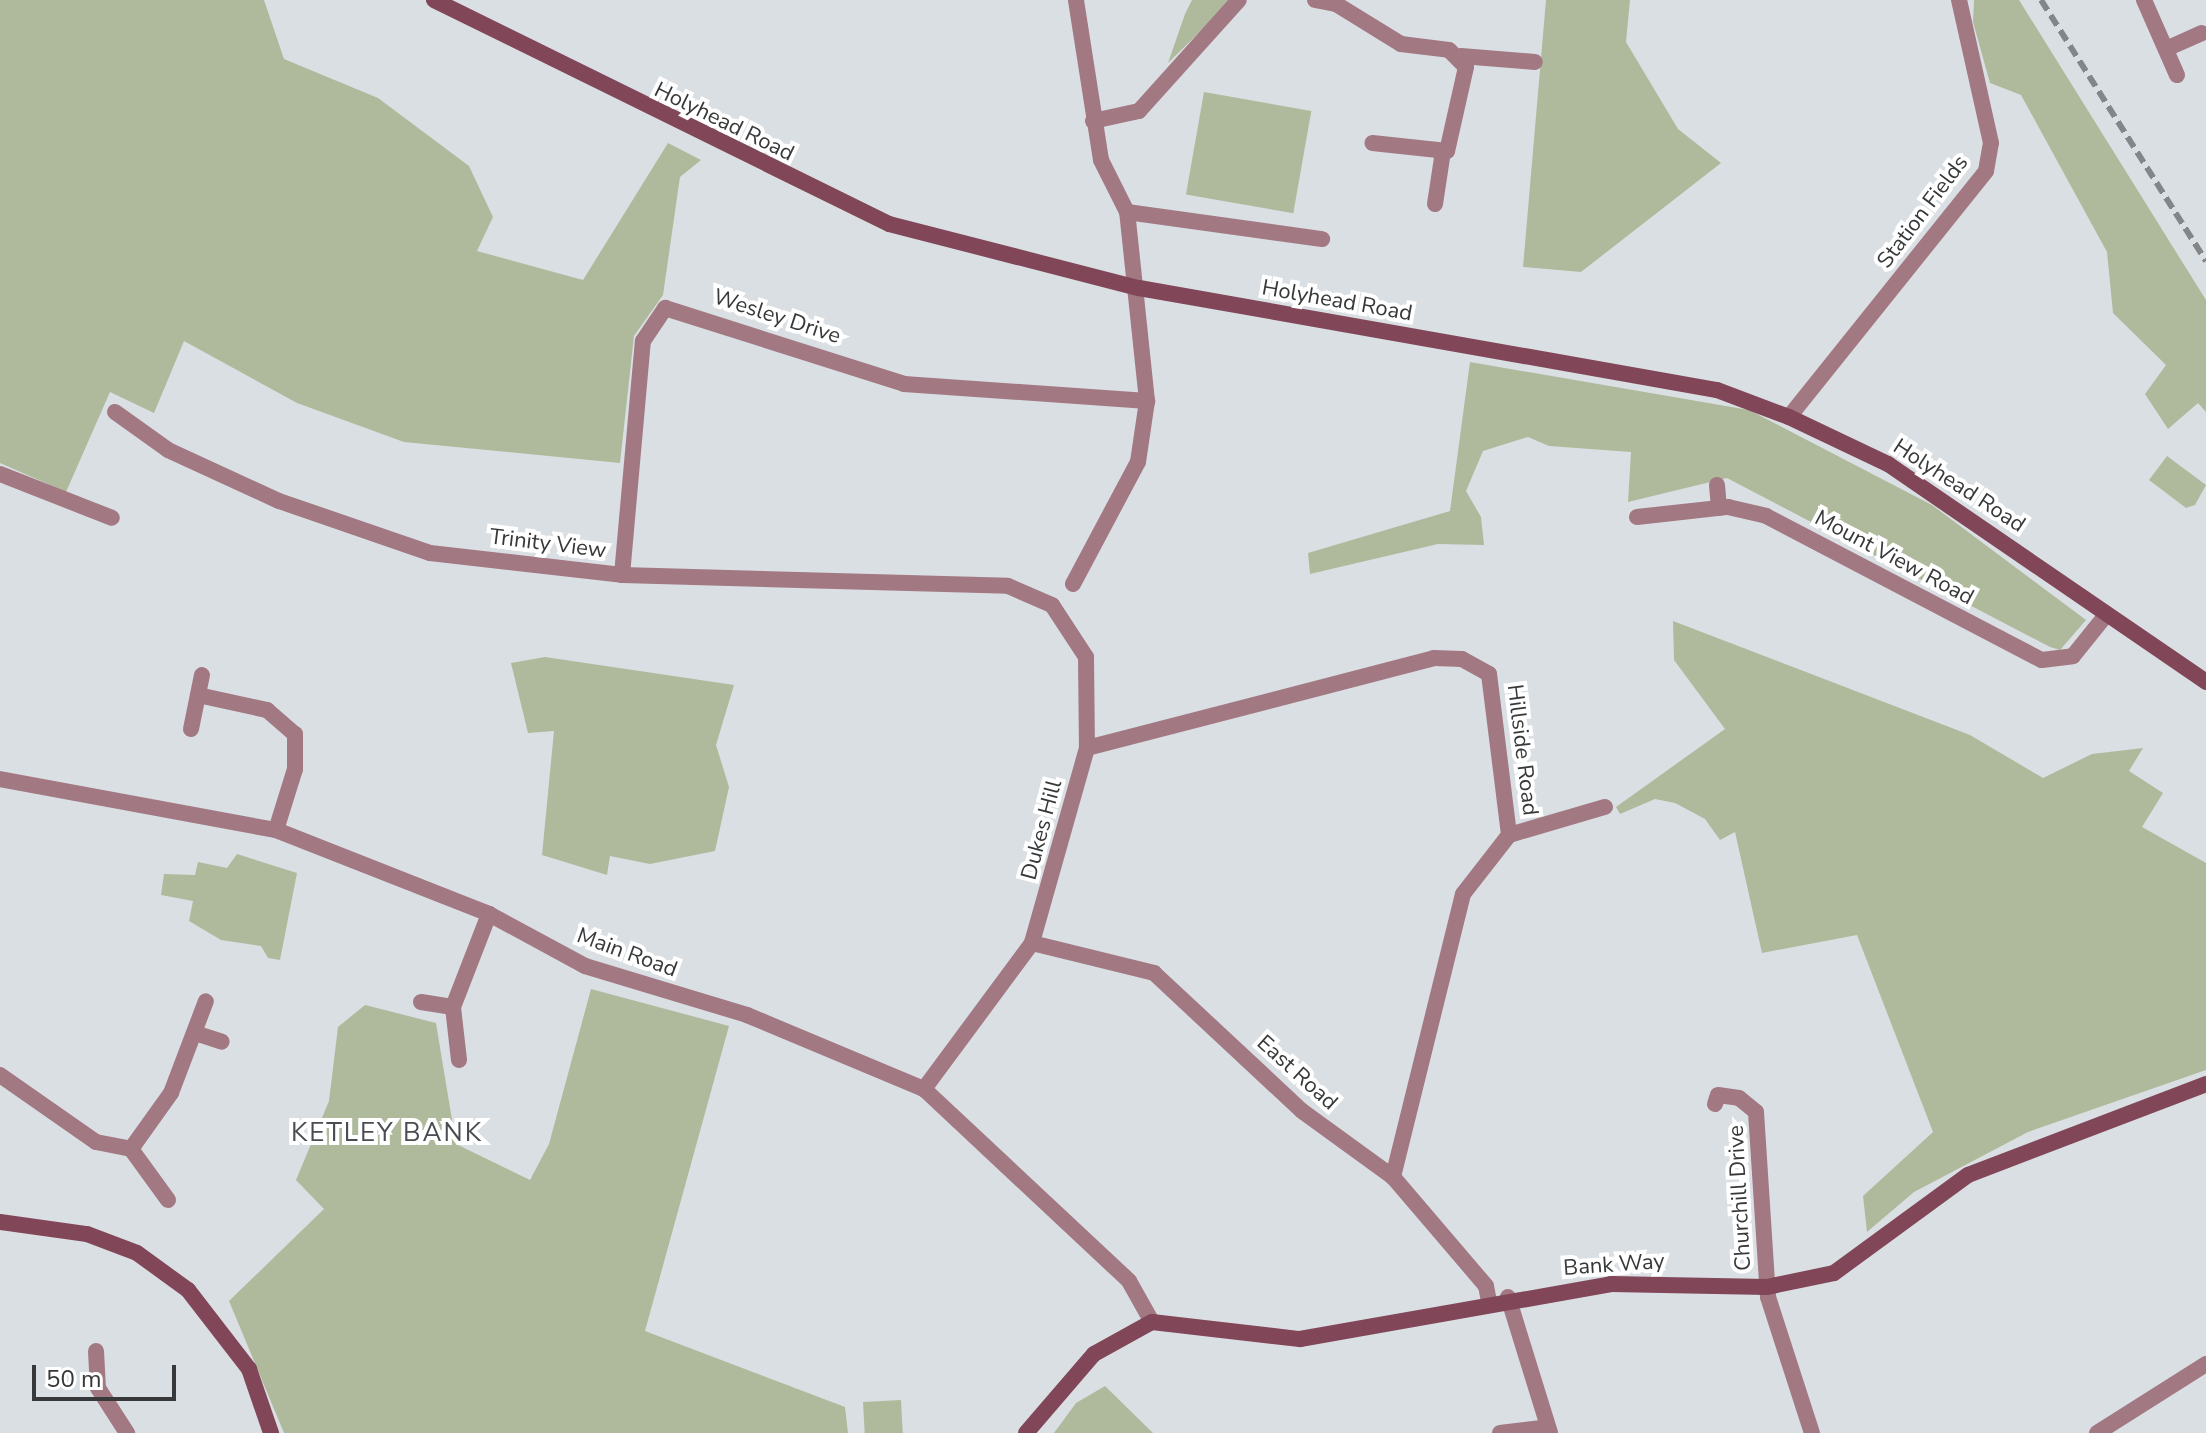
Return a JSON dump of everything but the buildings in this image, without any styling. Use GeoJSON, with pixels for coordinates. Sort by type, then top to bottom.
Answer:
{"type":"FeatureCollection","features":[{"type":"Feature","properties":{"kind":"street","name":"Holyhead Road"},"geometry":{"type":"LineString","coordinates":[[434,0],[847,208],[1139,288],[1717,390],[1789,417],[1888,464],[2206,682]]}},
{"type":"Feature","properties":{"kind":"street"},"geometry":{"type":"LineString","coordinates":[[1073,584],[1138,462],[1147,401],[1139,288],[1127,212],[1101,160],[1076,0]]}},
{"type":"Feature","properties":{"kind":"street"},"geometry":{"type":"LineString","coordinates":[[1093,121],[1139,111],[1239,0]]}},
{"type":"Feature","properties":{"kind":"street"},"geometry":{"type":"LineString","coordinates":[[1315,0],[1336,4],[1401,44],[1461,56],[1535,62]]}},
{"type":"Feature","properties":{"kind":"street","name":"Station Fields"},"geometry":{"type":"LineString","coordinates":[[1789,417],[1986,171],[1991,143],[1959,0]]}},
{"type":"Feature","properties":{"kind":"street"},"geometry":{"type":"LineString","coordinates":[[2144,0],[2177,75]]}},
{"type":"Feature","properties":{"kind":"street"},"geometry":{"type":"LineString","coordinates":[[2166,49],[2202,33]]}},
{"type":"Feature","properties":{"kind":"street"},"geometry":{"type":"LineString","coordinates":[[1435,204],[1443,151],[1454,141],[1466,67],[1461,56]]}},
{"type":"Feature","properties":{"kind":"street"},"geometry":{"type":"LineString","coordinates":[[1372,143],[1443,151]]}},
{"type":"Feature","properties":{"kind":"street"},"geometry":{"type":"LineString","coordinates":[[1127,212],[1322,239]]}},
{"type":"Feature","properties":{"kind":"street","name":"Wesley Drive"},"geometry":{"type":"LineString","coordinates":[[622,575],[643,341],[665,308],[904,384],[1147,401]]}},
{"type":"Feature","properties":{"kind":"street","name":"Trinity View"},"geometry":{"type":"LineString","coordinates":[[115,412],[168,450],[279,501],[430,553],[622,575],[1008,586]]}},
{"type":"Feature","properties":{"kind":"street"},"geometry":{"type":"LineString","coordinates":[[0,474],[112,518]]}},
{"type":"Feature","properties":{"kind":"street"},"geometry":{"type":"LineString","coordinates":[[1717,485],[1719,508]]}},
{"type":"Feature","properties":{"kind":"street","name":"Mount View Road"},"geometry":{"type":"LineString","coordinates":[[1637,517],[1719,508],[1766,516],[2042,660],[2073,656],[2106,615]]}},
{"type":"Feature","properties":{"kind":"street","name":"Dukes Hill"},"geometry":{"type":"LineString","coordinates":[[924,1089],[1032,943],[1087,748],[1091,682],[1082,647],[1052,605],[1008,586]]}},
{"type":"Feature","properties":{"kind":"street","name":"Hillside Road"},"geometry":{"type":"LineString","coordinates":[[1087,748],[1381,668],[1462,659],[1492,681],[1509,835],[1471,878],[1460,904],[1393,1177]]}},
{"type":"Feature","properties":{"kind":"street"},"geometry":{"type":"LineString","coordinates":[[191,729],[202,675]]}},
{"type":"Feature","properties":{"kind":"street"},"geometry":{"type":"LineString","coordinates":[[198,695],[267,710],[295,734],[295,769],[276,830]]}},
{"type":"Feature","properties":{"kind":"street","name":"Main Road"},"geometry":{"type":"LineString","coordinates":[[0,779],[276,830],[489,914],[585,966],[747,1015],[924,1089],[1129,1281],[1152,1322]]}},
{"type":"Feature","properties":{"kind":"street"},"geometry":{"type":"LineString","coordinates":[[1509,835],[1605,807]]}},
{"type":"Feature","properties":{"kind":"street"},"geometry":{"type":"LineString","coordinates":[[459,1060],[453,1007],[489,914]]}},
{"type":"Feature","properties":{"kind":"street","name":"East Road"},"geometry":{"type":"LineString","coordinates":[[1032,943],[1154,973],[1302,1111],[1393,1177],[1486,1286],[1489,1301]]}},
{"type":"Feature","properties":{"kind":"street"},"geometry":{"type":"LineString","coordinates":[[131,1149],[171,1093],[206,1001]]}},
{"type":"Feature","properties":{"kind":"street"},"geometry":{"type":"LineString","coordinates":[[421,1002],[453,1007]]}},
{"type":"Feature","properties":{"kind":"street"},"geometry":{"type":"LineString","coordinates":[[195,1033],[222,1042]]}},
{"type":"Feature","properties":{"kind":"street"},"geometry":{"type":"LineString","coordinates":[[0,1075],[96,1142],[131,1149],[168,1200]]}},
{"type":"Feature","properties":{"kind":"street","name":"Bank Way"},"geometry":{"type":"LineString","coordinates":[[1152,1322],[1300,1339],[1356,1334],[1508,1297],[1611,1284],[1767,1287],[1834,1273],[1993,1162],[2206,1084]]}},
{"type":"Feature","properties":{"kind":"street","name":"Churchill Drive"},"geometry":{"type":"LineString","coordinates":[[1715,1104],[1718,1095],[1739,1098],[1756,1112],[1767,1287]]}},
{"type":"Feature","properties":{"kind":"street"},"geometry":{"type":"LineString","coordinates":[[0,1222],[87,1234],[137,1253],[188,1290],[249,1369],[271,1433]]}},
{"type":"Feature","properties":{"kind":"street"},"geometry":{"type":"LineString","coordinates":[[1767,1287],[1812,1433]]}},
{"type":"Feature","properties":{"kind":"street"},"geometry":{"type":"LineString","coordinates":[[1500,1433],[1549,1430],[1508,1297]]}},
{"type":"Feature","properties":{"kind":"street"},"geometry":{"type":"LineString","coordinates":[[1026,1433],[1094,1354],[1152,1322]]}},
{"type":"Feature","properties":{"kind":"street"},"geometry":{"type":"LineString","coordinates":[[96,1351],[98,1388],[127,1433]]}},
{"type":"Feature","properties":{"kind":"street"},"geometry":{"type":"LineString","coordinates":[[2097,1433],[2206,1364]]}},
{"type":"Feature","properties":{"kind":"green space"},"geometry":{"type":"Polygon","coordinates":[[[0,0],[264,0],[284,59],[378,98],[469,166],[493,217],[477,251],[583,280],[668,143],[701,160],[680,177],[663,295],[634,336],[620,463],[404,442],[297,403],[184,341],[154,413],[110,392],[66,492],[0,463],[0,0]]]}},
{"type":"Feature","properties":{"kind":"green space"},"geometry":{"type":"Polygon","coordinates":[[[1192,0],[1232,0],[1168,63],[1185,14],[1192,0]]]}},
{"type":"Feature","properties":{"kind":"green space"},"geometry":{"type":"Polygon","coordinates":[[[1546,0],[1630,0],[1626,42],[1678,129],[1721,163],[1581,272],[1523,267],[1546,0]]]}},
{"type":"Feature","properties":{"kind":"green space"},"geometry":{"type":"Polygon","coordinates":[[[1974,0],[2019,0],[2206,300],[2206,412],[2198,403],[2168,429],[2145,394],[2166,365],[2113,313],[2107,252],[2021,95],[1990,83],[1973,22],[1974,0]]]}},
{"type":"Feature","properties":{"kind":"green space"},"geometry":{"type":"Polygon","coordinates":[[[1204,92],[1311,111],[1293,213],[1186,194],[1204,92]]]}},
{"type":"Feature","properties":{"kind":"green space"},"geometry":{"type":"Polygon","coordinates":[[[1470,362],[1749,410],[1932,505],[2086,620],[2060,650],[2050,647],[1727,478],[1628,502],[1631,452],[1549,446],[1528,437],[1483,451],[1466,491],[1481,517],[1484,545],[1438,544],[1310,574],[1308,553],[1450,511],[1470,362]]]}},
{"type":"Feature","properties":{"kind":"green space"},"geometry":{"type":"Polygon","coordinates":[[[2167,456],[2206,485],[2195,505],[2186,508],[2149,480],[2167,456]]]}},
{"type":"Feature","properties":{"kind":"green space"},"geometry":{"type":"Polygon","coordinates":[[[1673,621],[1970,735],[2043,778],[2092,754],[2143,748],[2129,771],[2163,793],[2142,827],[2206,863],[2206,1070],[2028,1132],[1914,1192],[1867,1232],[1863,1196],[1933,1132],[1857,935],[1762,953],[1735,832],[1720,840],[1705,819],[1675,803],[1655,799],[1620,814],[1616,807],[1725,729],[1674,660],[1673,621]]]}},
{"type":"Feature","properties":{"kind":"green space"},"geometry":{"type":"Polygon","coordinates":[[[545,657],[734,685],[716,745],[729,787],[715,851],[650,864],[610,856],[607,875],[542,855],[554,731],[528,733],[511,663],[545,657]]]}},
{"type":"Feature","properties":{"kind":"green space"},"geometry":{"type":"Polygon","coordinates":[[[237,854],[297,873],[280,960],[268,958],[261,946],[221,940],[189,921],[193,901],[161,895],[164,874],[195,875],[198,862],[227,868],[237,854]]]}},
{"type":"Feature","properties":{"kind":"green space"},"geometry":{"type":"Polygon","coordinates":[[[591,989],[729,1026],[645,1331],[845,1407],[848,1433],[284,1433],[229,1301],[324,1209],[296,1180],[329,1101],[338,1027],[365,1005],[436,1023],[456,1144],[530,1180],[549,1144],[591,989]]]}},
{"type":"Feature","properties":{"kind":"green space"},"geometry":{"type":"Polygon","coordinates":[[[1105,1386],[1153,1433],[1054,1433],[1076,1403],[1105,1386]]]}},
{"type":"Feature","properties":{"kind":"green space"},"geometry":{"type":"Polygon","coordinates":[[[901,1400],[903,1433],[865,1433],[863,1402],[901,1400]]]}},
{"type":"Feature","properties":{"kind":"railway"},"geometry":{"type":"LineString","coordinates":[[2041,0],[2206,261]]}},
{"type":"Feature","properties":{"kind":"district","name":"KETLEY BANK"},"geometry":{"type":"Point","coordinates":[387,1133]}}]}
